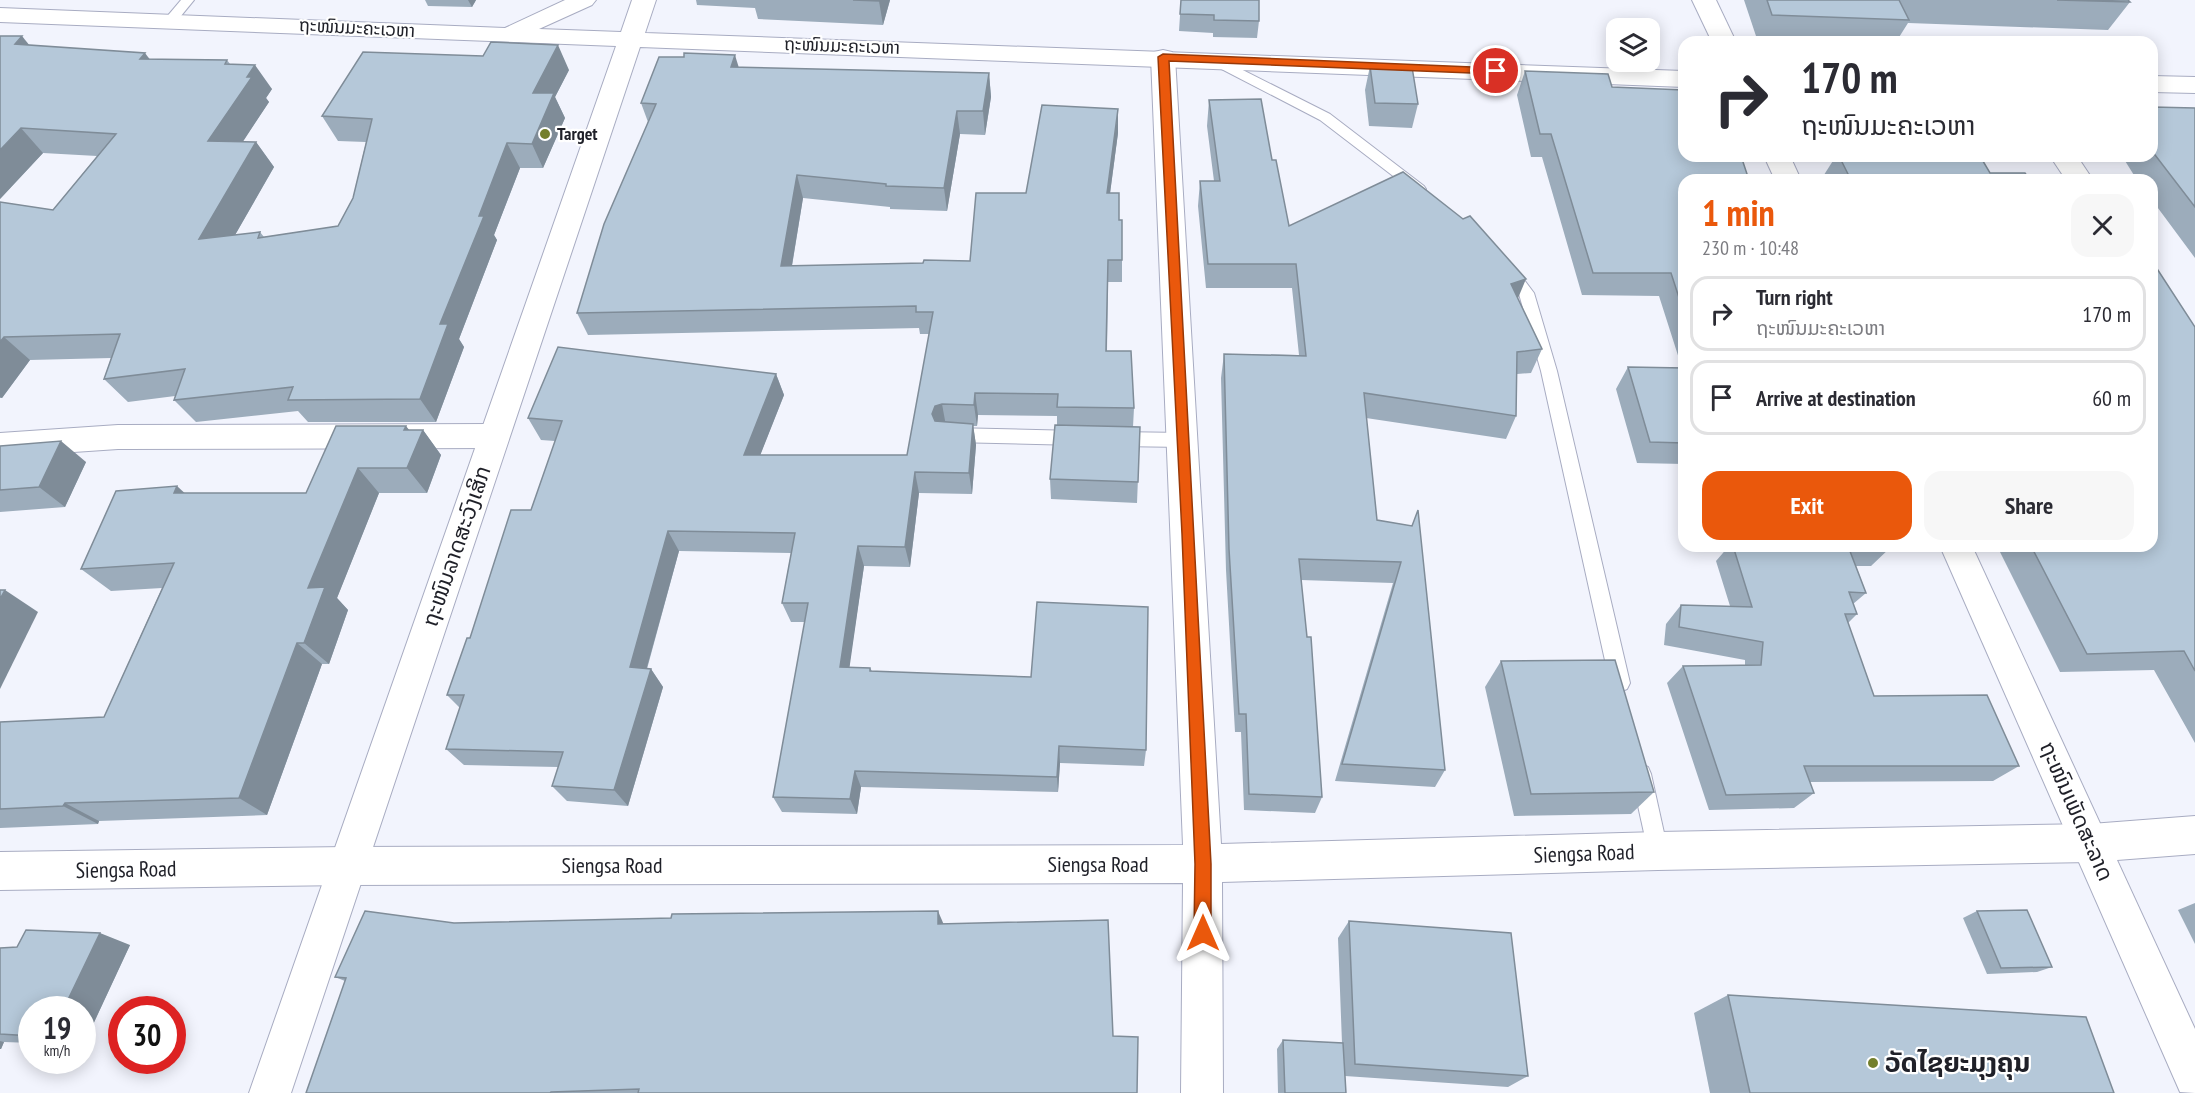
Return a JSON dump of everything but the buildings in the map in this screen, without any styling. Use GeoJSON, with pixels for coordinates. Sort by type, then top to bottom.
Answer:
{"type":"FeatureCollection","features":[{"type":"Feature","properties":{"kind":"street"},"geometry":{"type":"LineString","coordinates":[[507,35],[584,0]]}},
{"type":"Feature","properties":{"kind":"street","name":"ຖະໜົນລາດສະວົງເສິກ"},"geometry":{"type":"LineString","coordinates":[[270,1093],[644,0]]}},
{"type":"Feature","properties":{"kind":"street"},"geometry":{"type":"LineString","coordinates":[[1704,0],[1721,36]]}},
{"type":"Feature","properties":{"kind":"street","name":"ຖະໜົນມະຄະເວຫາ"},"geometry":{"type":"LineString","coordinates":[[0,15],[171,19],[507,35],[1163,57],[1678,79]]}},
{"type":"Feature","properties":{"kind":"street"},"geometry":{"type":"LineString","coordinates":[[1163,57],[1184,440],[1203,864],[1202,1093]]}},
{"type":"Feature","properties":{"kind":"street"},"geometry":{"type":"LineString","coordinates":[[2158,84],[2195,85]]}},
{"type":"Feature","properties":{"kind":"street"},"geometry":{"type":"LineString","coordinates":[[0,445],[118,437],[493,436]]}},
{"type":"Feature","properties":{"kind":"street","name":"ຖະໜົນເພັດສະລາດ"},"geometry":{"type":"LineString","coordinates":[[1959,552],[2195,1077]]}},
{"type":"Feature","properties":{"kind":"street","name":"Siengsa Road"},"geometry":{"type":"LineString","coordinates":[[0,871],[346,866],[1203,864],[1658,850],[2091,843],[2195,835]]}},
{"type":"Feature","properties":{"kind":"lane"},"geometry":{"type":"LineString","coordinates":[[171,19],[189,0]]}},
{"type":"Feature","properties":{"kind":"lane"},"geometry":{"type":"LineString","coordinates":[[1214,59],[1325,117],[1429,197]]}},
{"type":"Feature","properties":{"kind":"lane"},"geometry":{"type":"LineString","coordinates":[[1499,258],[1526,293],[1550,371],[1624,699]]}},
{"type":"Feature","properties":{"kind":"lane"},"geometry":{"type":"LineString","coordinates":[[946,435],[1184,440]]}},
{"type":"Feature","properties":{"kind":"lane"},"geometry":{"type":"LineString","coordinates":[[1637,757],[1658,850]]}},
{"type":"Feature","properties":{"kind":"place","name":"Target"},"geometry":{"type":"Point","coordinates":[545,134]}},
{"type":"Feature","properties":{"kind":"place","name":"ວັດໄຊຍະມຸງຄຸນ"},"geometry":{"type":"Point","coordinates":[1873,1063]}},
{"type":"Feature","properties":{"kind":"route"},"geometry":{"type":"LineString","coordinates":[[1203,933],[1203,864],[1183,417],[1163,57],[1496,71]]}}]}
